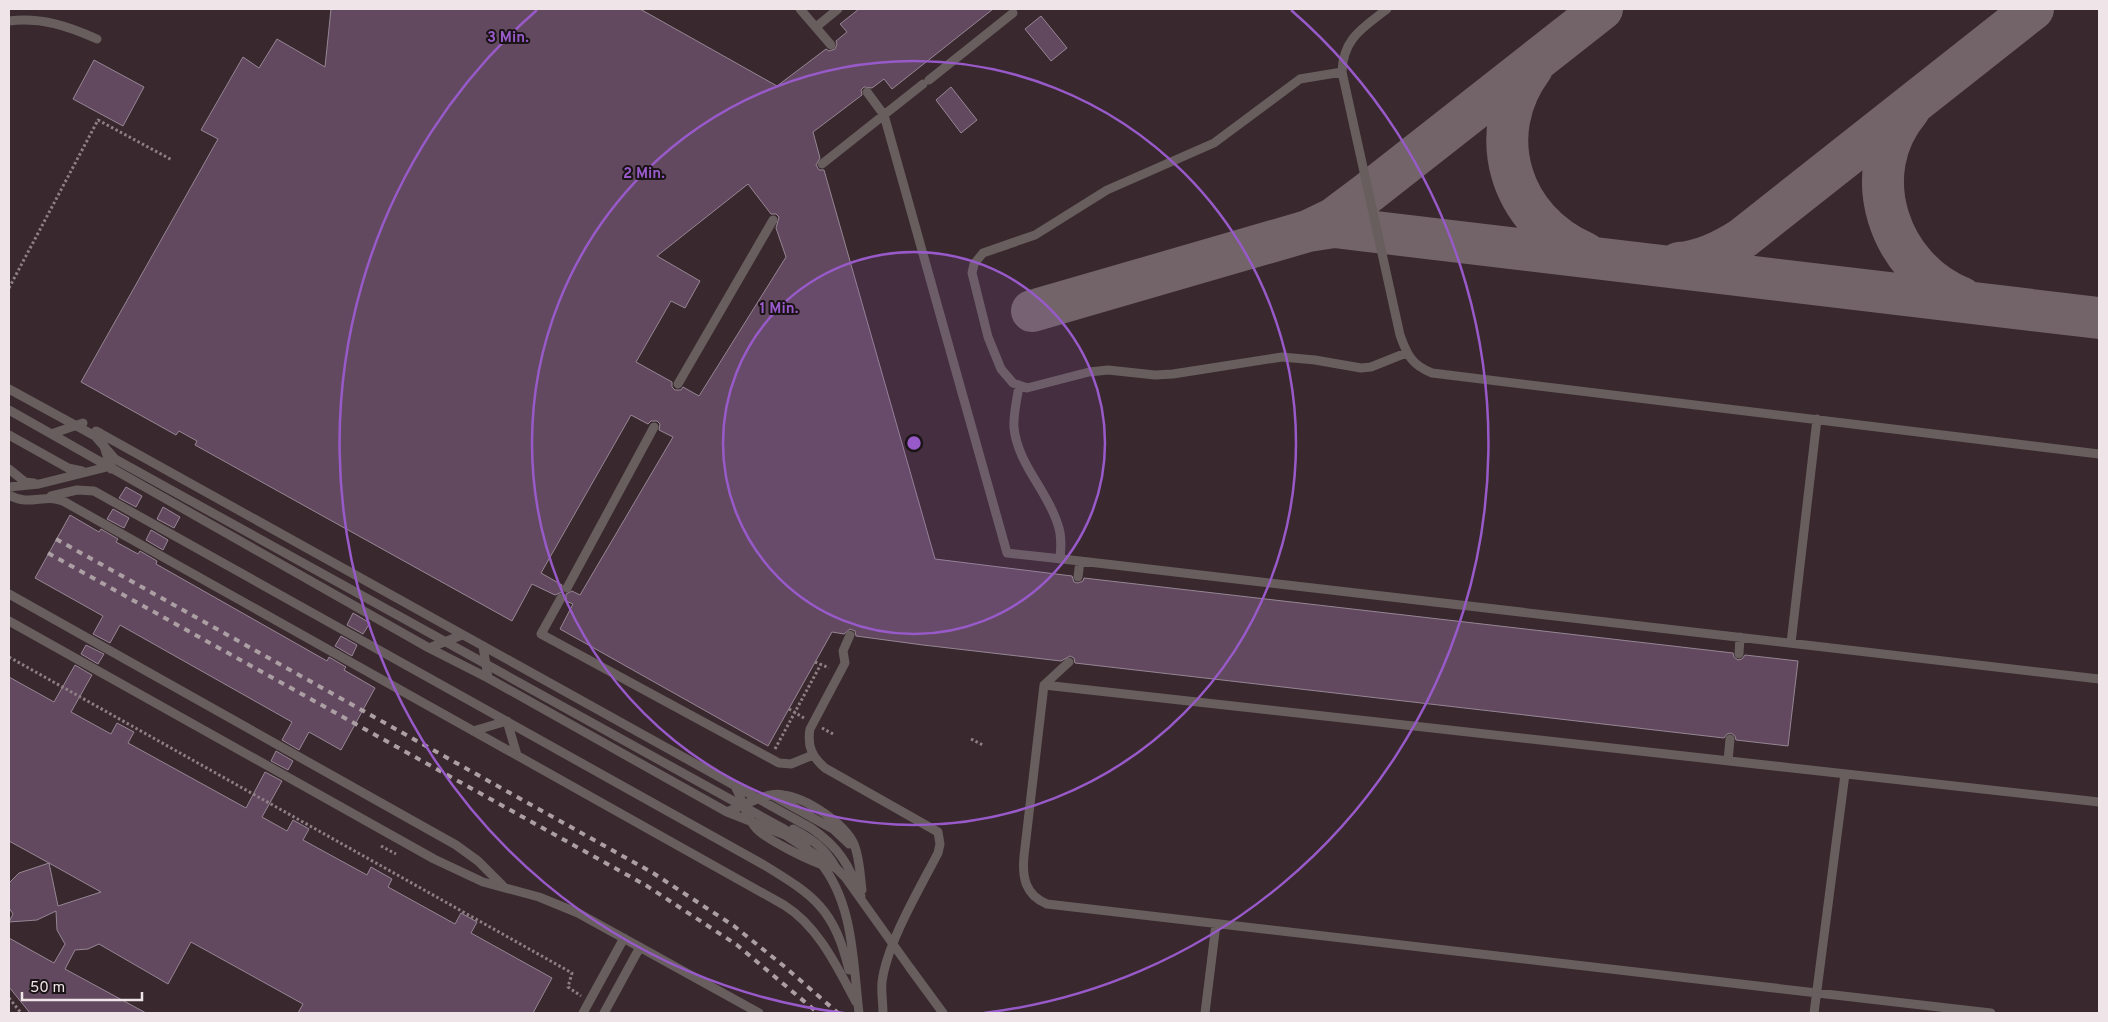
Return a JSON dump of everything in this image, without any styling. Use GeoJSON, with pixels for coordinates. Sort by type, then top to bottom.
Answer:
{"type":"FeatureCollection","features":[{"type":"Feature","properties":{"kind":"lane"},"geometry":{"type":"LineString","coordinates":[[800,9],[831,45]]}},
{"type":"Feature","properties":{"kind":"lane"},"geometry":{"type":"LineString","coordinates":[[816,26],[838,9]]}},
{"type":"Feature","properties":{"kind":"lane"},"geometry":{"type":"LineString","coordinates":[[1387,9],[1357,33],[1349,43],[1343,61],[1342,72],[1395,314],[1406,353],[1422,369],[1432,373],[2099,454]]}},
{"type":"Feature","properties":{"kind":"lane"},"geometry":{"type":"LineString","coordinates":[[822,164],[1013,13]]}},
{"type":"Feature","properties":{"kind":"lane"},"geometry":{"type":"LineString","coordinates":[[9,21],[42,21],[70,27],[97,39]]}},
{"type":"Feature","properties":{"kind":"lane"},"geometry":{"type":"LineString","coordinates":[[1342,72],[1300,79],[1214,143],[1107,190],[1040,232],[991,249],[978,257],[972,273],[988,337],[1001,369],[1013,383],[1019,386],[1034,387],[1089,372],[1108,370],[1155,375],[1174,374],[1282,357],[1315,360],[1361,368],[1371,367],[1406,353]]}},
{"type":"Feature","properties":{"kind":"lane"},"geometry":{"type":"LineString","coordinates":[[867,92],[884,115],[1007,553],[2099,678]]}},
{"type":"Feature","properties":{"kind":"lane"},"geometry":{"type":"LineString","coordinates":[[678,384],[773,220]]}},
{"type":"Feature","properties":{"kind":"lane"},"geometry":{"type":"LineString","coordinates":[[9,382],[821,835],[836,848],[847,864],[863,902]]}},
{"type":"Feature","properties":{"kind":"lane"},"geometry":{"type":"LineString","coordinates":[[1019,386],[1014,428],[1026,465],[1054,513],[1059,528],[1060,559]]}},
{"type":"Feature","properties":{"kind":"lane"},"geometry":{"type":"LineString","coordinates":[[9,389],[95,436],[115,459],[784,828],[806,845],[825,868],[836,886],[848,928],[859,1010]]}},
{"type":"Feature","properties":{"kind":"lane"},"geometry":{"type":"LineString","coordinates":[[9,410],[428,648],[488,678],[727,812],[751,821]]}},
{"type":"Feature","properties":{"kind":"lane"},"geometry":{"type":"LineString","coordinates":[[1791,643],[1817,420]]}},
{"type":"Feature","properties":{"kind":"lane"},"geometry":{"type":"LineString","coordinates":[[51,434],[83,423]]}},
{"type":"Feature","properties":{"kind":"lane"},"geometry":{"type":"LineString","coordinates":[[566,588],[654,427]]}},
{"type":"Feature","properties":{"kind":"lane"},"geometry":{"type":"LineString","coordinates":[[100,433],[111,469]]}},
{"type":"Feature","properties":{"kind":"lane"},"geometry":{"type":"LineString","coordinates":[[9,435],[68,468],[87,471]]}},
{"type":"Feature","properties":{"kind":"lane"},"geometry":{"type":"LineString","coordinates":[[9,487],[39,484],[114,465],[133,468]]}},
{"type":"Feature","properties":{"kind":"lane"},"geometry":{"type":"LineString","coordinates":[[9,469],[26,482],[39,484]]}},
{"type":"Feature","properties":{"kind":"lane"},"geometry":{"type":"LineString","coordinates":[[9,495],[33,501],[77,490],[94,491],[764,865],[806,891],[821,907],[841,938],[859,1010]]}},
{"type":"Feature","properties":{"kind":"lane"},"geometry":{"type":"LineString","coordinates":[[44,498],[63,501],[737,877],[798,914],[822,943],[859,1010]]}},
{"type":"Feature","properties":{"kind":"lane"},"geometry":{"type":"LineString","coordinates":[[1078,577],[1080,561]]}},
{"type":"Feature","properties":{"kind":"lane"},"geometry":{"type":"LineString","coordinates":[[9,594],[456,846],[478,861],[506,888]]}},
{"type":"Feature","properties":{"kind":"lane"},"geometry":{"type":"LineString","coordinates":[[561,598],[541,634],[779,763],[791,764],[813,755]]}},
{"type":"Feature","properties":{"kind":"lane"},"geometry":{"type":"LineString","coordinates":[[9,621],[434,859],[483,882],[539,898],[578,913],[759,1013]]}},
{"type":"Feature","properties":{"kind":"lane"},"geometry":{"type":"LineString","coordinates":[[428,648],[462,635]]}},
{"type":"Feature","properties":{"kind":"lane"},"geometry":{"type":"LineString","coordinates":[[850,635],[843,651],[845,663],[810,729],[808,738],[813,755],[825,768],[938,832],[940,844],[938,853],[902,925],[890,957],[882,982],[883,1013]]}},
{"type":"Feature","properties":{"kind":"lane"},"geometry":{"type":"LineString","coordinates":[[1739,654],[1740,637]]}},
{"type":"Feature","properties":{"kind":"lane"},"geometry":{"type":"LineString","coordinates":[[483,646],[488,678]]}},
{"type":"Feature","properties":{"kind":"lane"},"geometry":{"type":"LineString","coordinates":[[1069,662],[1044,685],[1023,871],[1028,890],[1037,899],[1047,904],[1991,1013]]}},
{"type":"Feature","properties":{"kind":"lane"},"geometry":{"type":"LineString","coordinates":[[1044,685],[2099,802]]}},
{"type":"Feature","properties":{"kind":"lane"},"geometry":{"type":"LineString","coordinates":[[472,730],[507,721]]}},
{"type":"Feature","properties":{"kind":"lane"},"geometry":{"type":"LineString","coordinates":[[507,721],[516,755]]}},
{"type":"Feature","properties":{"kind":"lane"},"geometry":{"type":"LineString","coordinates":[[1728,761],[1730,739]]}},
{"type":"Feature","properties":{"kind":"lane"},"geometry":{"type":"LineString","coordinates":[[1814,1013],[1845,774]]}},
{"type":"Feature","properties":{"kind":"lane"},"geometry":{"type":"LineString","coordinates":[[736,788],[751,821],[760,832],[807,858],[836,868]]}},
{"type":"Feature","properties":{"kind":"lane"},"geometry":{"type":"LineString","coordinates":[[727,812],[757,799],[784,794],[798,799],[840,824],[854,845],[860,869],[863,902]]}},
{"type":"Feature","properties":{"kind":"lane"},"geometry":{"type":"LineString","coordinates":[[745,805],[814,840],[847,864]]}},
{"type":"Feature","properties":{"kind":"lane"},"geometry":{"type":"LineString","coordinates":[[814,840],[825,850],[836,868],[863,902],[943,1013]]}},
{"type":"Feature","properties":{"kind":"lane"},"geometry":{"type":"LineString","coordinates":[[1205,1013],[1216,924]]}},
{"type":"Feature","properties":{"kind":"lane"},"geometry":{"type":"LineString","coordinates":[[583,1013],[624,938]]}},
{"type":"Feature","properties":{"kind":"lane"},"geometry":{"type":"LineString","coordinates":[[604,1013],[640,947]]}},
{"type":"Feature","properties":{"kind":"path"},"geometry":{"type":"LineString","coordinates":[[9,288],[98,120],[172,160]]}},
{"type":"Feature","properties":{"kind":"path"},"geometry":{"type":"LineString","coordinates":[[9,657],[572,973],[568,987],[581,995],[578,1001]]}},
{"type":"Feature","properties":{"kind":"path"},"geometry":{"type":"LineString","coordinates":[[779,763],[774,747],[821,664]]}},
{"type":"Feature","properties":{"kind":"path"},"geometry":{"type":"LineString","coordinates":[[971,739],[983,745]]}},
{"type":"Feature","properties":{"kind":"path"},"geometry":{"type":"LineString","coordinates":[[381,846],[396,854]]}},
{"type":"Feature","properties":{"kind":"path"},"geometry":{"type":"LineString","coordinates":[[9,998],[21,1013]]}},
{"type":"Feature","properties":{"kind":"building"},"geometry":{"type":"Polygon","coordinates":[[[331,9],[640,9],[777,86],[826,49],[829,51],[835,49],[836,41],[847,32],[840,24],[859,9],[993,9],[892,89],[884,79],[872,88],[864,87],[861,90],[862,95],[813,132],[820,158],[816,165],[819,170],[824,170],[935,559],[1072,576],[1074,582],[1078,583],[1083,581],[1084,578],[1733,653],[1734,657],[1738,660],[1742,659],[1745,655],[1798,661],[1788,746],[1736,740],[1735,736],[1731,733],[1727,734],[1724,738],[1075,663],[1074,658],[1070,656],[1061,661],[923,645],[856,636],[855,631],[850,629],[844,634],[832,632],[768,746],[560,629],[573,604],[566,601],[566,594],[572,591],[580,595],[673,437],[659,430],[660,424],[657,421],[651,421],[648,424],[631,415],[541,573],[562,585],[562,592],[555,595],[532,584],[512,621],[195,445],[197,441],[179,431],[176,435],[81,382],[218,139],[201,130],[243,57],[259,68],[277,39],[325,67],[331,9]],[[748,184],[657,256],[700,281],[685,308],[671,301],[636,362],[672,382],[672,387],[675,390],[681,390],[683,387],[699,396],[786,257],[776,228],[779,217],[776,214],[771,214],[748,184]]]}},
{"type":"Feature","properties":{"kind":"building"},"geometry":{"type":"Polygon","coordinates":[[[1041,16],[1067,48],[1051,61],[1025,29],[1041,16]]]}},
{"type":"Feature","properties":{"kind":"building"},"geometry":{"type":"Polygon","coordinates":[[[94,60],[144,87],[123,126],[73,99],[94,60]]]}},
{"type":"Feature","properties":{"kind":"building"},"geometry":{"type":"Polygon","coordinates":[[[951,87],[977,120],[961,133],[936,100],[951,87]]]}},
{"type":"Feature","properties":{"kind":"building"},"geometry":{"type":"Polygon","coordinates":[[[126,487],[142,496],[136,507],[119,498],[126,487]]]}},
{"type":"Feature","properties":{"kind":"building"},"geometry":{"type":"Polygon","coordinates":[[[163,507],[180,517],[174,528],[157,519],[163,507]]]}},
{"type":"Feature","properties":{"kind":"building"},"geometry":{"type":"Polygon","coordinates":[[[113,509],[129,518],[124,528],[107,519],[113,509]]]}},
{"type":"Feature","properties":{"kind":"building"},"geometry":{"type":"Polygon","coordinates":[[[70,515],[99,532],[101,529],[118,539],[116,542],[138,554],[140,551],[157,561],[156,564],[327,661],[329,657],[346,667],[344,670],[375,688],[341,750],[309,732],[299,750],[282,740],[292,722],[120,625],[110,643],[93,634],[103,616],[35,578],[70,515]]]}},
{"type":"Feature","properties":{"kind":"building"},"geometry":{"type":"Polygon","coordinates":[[[151,530],[168,540],[163,550],[146,540],[151,530]]]}},
{"type":"Feature","properties":{"kind":"building"},"geometry":{"type":"Polygon","coordinates":[[[353,613],[370,623],[363,634],[347,625],[353,613]]]}},
{"type":"Feature","properties":{"kind":"building"},"geometry":{"type":"Polygon","coordinates":[[[341,636],[357,645],[352,656],[335,646],[341,636]]]}},
{"type":"Feature","properties":{"kind":"building"},"geometry":{"type":"Polygon","coordinates":[[[86,645],[104,654],[98,664],[81,654],[86,645]]]}},
{"type":"Feature","properties":{"kind":"building"},"geometry":{"type":"Polygon","coordinates":[[[75,665],[92,675],[71,712],[111,734],[117,723],[134,732],[128,743],[246,808],[265,772],[282,781],[262,817],[287,831],[293,820],[309,829],[303,840],[367,875],[371,867],[392,879],[388,887],[455,924],[461,913],[477,922],[471,933],[552,978],[533,1013],[298,1013],[303,1004],[191,942],[168,984],[99,944],[88,949],[75,950],[65,969],[146,1013],[30,1013],[9,987],[9,938],[54,963],[65,944],[57,930],[56,911],[37,920],[9,922],[13,914],[9,908],[9,883],[19,873],[49,863],[9,841],[9,677],[54,702],[75,665]],[[49,863],[58,906],[101,892],[49,863]]]}},
{"type":"Feature","properties":{"kind":"building"},"geometry":{"type":"Polygon","coordinates":[[[276,751],[293,761],[288,770],[271,761],[276,751]]]}},
{"type":"Feature","properties":{"kind":"taxiway"},"geometry":{"type":"LineString","coordinates":[[1308,231],[1333,219],[1369,192],[1602,9]]}},
{"type":"Feature","properties":{"kind":"taxiway"},"geometry":{"type":"LineString","coordinates":[[1679,263],[1713,255],[1743,238],[2033,9]]}},
{"type":"Feature","properties":{"kind":"taxiway"},"geometry":{"type":"LineString","coordinates":[[1532,68],[1517,94],[1509,120],[1507,147],[1512,173],[1522,198],[1538,220],[1559,239],[1585,253]]}},
{"type":"Feature","properties":{"kind":"taxiway"},"geometry":{"type":"LineString","coordinates":[[1909,110],[1893,135],[1885,162],[1883,190],[1888,217],[1899,242],[1915,265],[1937,284],[1962,298]]}},
{"type":"Feature","properties":{"kind":"taxiway"},"geometry":{"type":"LineString","coordinates":[[1032,311],[1308,231],[1334,227],[2099,318]]}},
{"type":"Feature","properties":{"kind":"railway"},"geometry":{"type":"LineString","coordinates":[[56,539],[653,873],[734,926],[838,1013]]}},
{"type":"Feature","properties":{"kind":"railway"},"geometry":{"type":"LineString","coordinates":[[48,553],[647,886],[737,945],[818,1013]]}}]}
